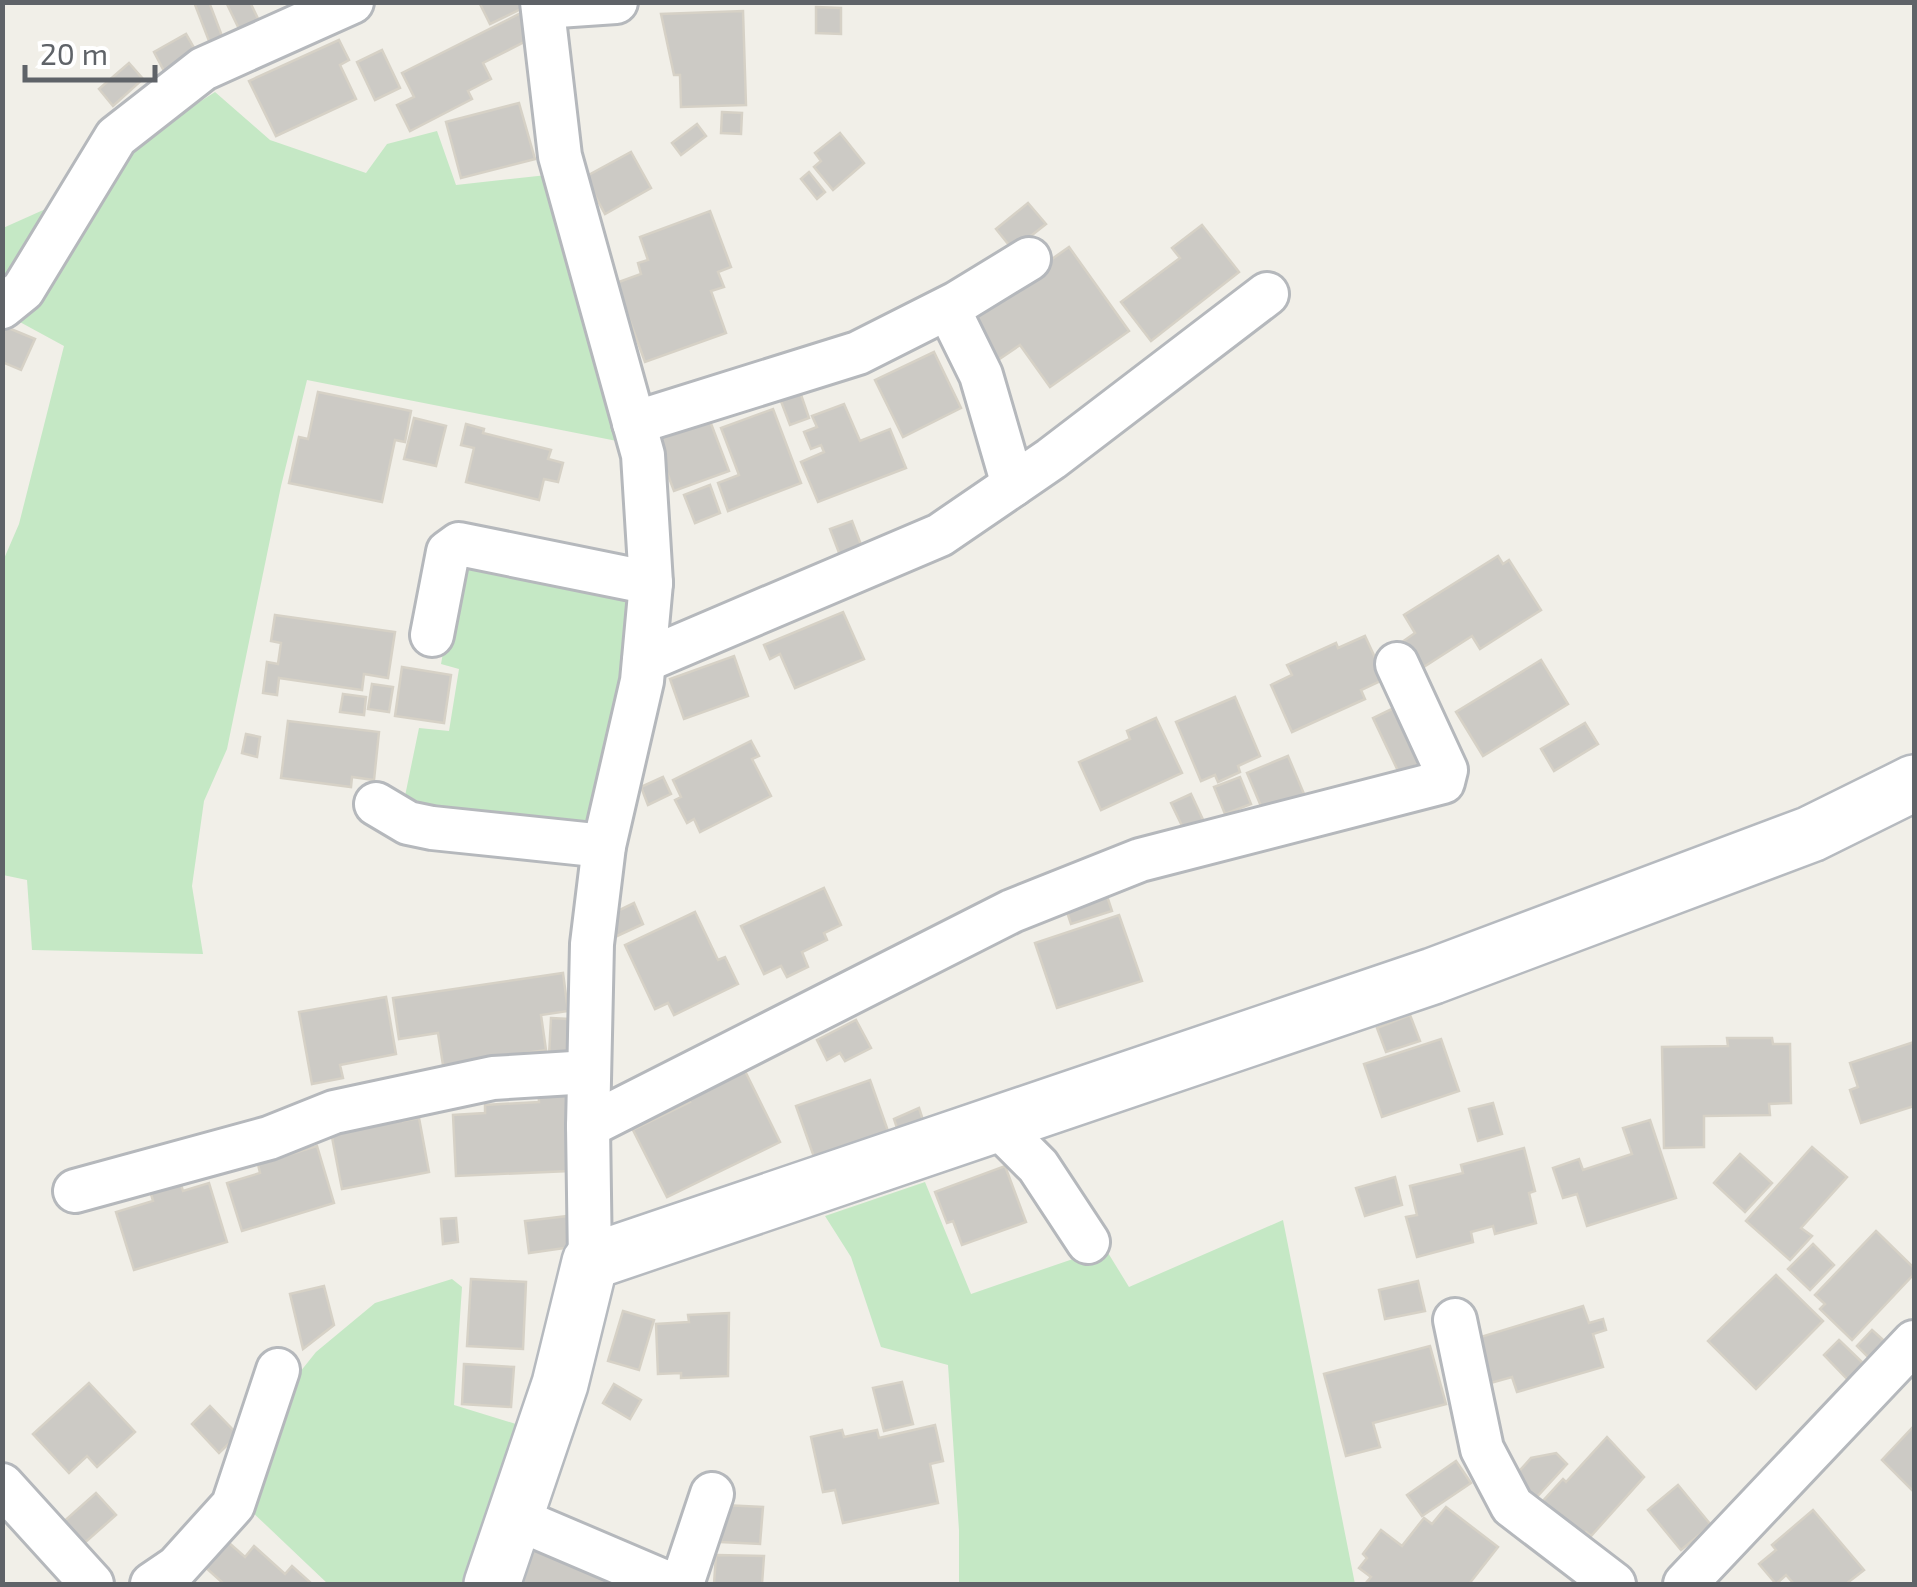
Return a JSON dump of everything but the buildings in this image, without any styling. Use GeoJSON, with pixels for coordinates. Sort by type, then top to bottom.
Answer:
{"type":"FeatureCollection","features":[{"type":"Feature","properties":{"kind":"street"},"geometry":{"type":"LineString","coordinates":[[2,307],[23,290],[116,137],[203,68],[352,2]]}},
{"type":"Feature","properties":{"kind":"street"},"geometry":{"type":"LineString","coordinates":[[492,1584],[560,1384],[590,1262],[592,944],[604,846],[644,661],[652,584],[643,455],[560,156],[542,4],[616,2]]}},
{"type":"Feature","properties":{"kind":"street"},"geometry":{"type":"LineString","coordinates":[[634,423],[858,352],[948,308],[1028,259]]}},
{"type":"Feature","properties":{"kind":"street"},"geometry":{"type":"LineString","coordinates":[[644,661],[940,535],[1013,485],[1267,294]]}},
{"type":"Feature","properties":{"kind":"street"},"geometry":{"type":"LineString","coordinates":[[948,308],[981,376],[1013,485]]}},
{"type":"Feature","properties":{"kind":"street"},"geometry":{"type":"LineString","coordinates":[[432,634],[448,552],[459,544],[652,584]]}},
{"type":"Feature","properties":{"kind":"street"},"geometry":{"type":"LineString","coordinates":[[588,1126],[1012,911],[1140,860],[1443,782],[1446,770],[1396,664]]}},
{"type":"Feature","properties":{"kind":"street"},"geometry":{"type":"LineString","coordinates":[[590,1262],[1434,976],[1811,834],[1914,784]]}},
{"type":"Feature","properties":{"kind":"street"},"geometry":{"type":"LineString","coordinates":[[376,804],[408,823],[432,828],[604,846]]}},
{"type":"Feature","properties":{"kind":"street"},"geometry":{"type":"LineString","coordinates":[[74,1192],[269,1138],[334,1112],[493,1078],[589,1072]]}},
{"type":"Feature","properties":{"kind":"street"},"geometry":{"type":"LineString","coordinates":[[997,1126],[1038,1166],[1088,1242]]}},
{"type":"Feature","properties":{"kind":"street"},"geometry":{"type":"LineString","coordinates":[[1456,1320],[1482,1449],[1512,1506],[1614,1584]]}},
{"type":"Feature","properties":{"kind":"street"},"geometry":{"type":"LineString","coordinates":[[1685,1584],[1914,1342]]}},
{"type":"Feature","properties":{"kind":"street"},"geometry":{"type":"LineString","coordinates":[[152,1584],[177,1567],[233,1505],[278,1370]]}},
{"type":"Feature","properties":{"kind":"street"},"geometry":{"type":"LineString","coordinates":[[2,1485],[92,1584]]}},
{"type":"Feature","properties":{"kind":"street"},"geometry":{"type":"LineString","coordinates":[[514,1518],[670,1584],[682,1581],[712,1494]]}},
{"type":"Feature","properties":{"kind":"green space"},"geometry":{"type":"Polygon","coordinates":[[[215,92],[270,140],[366,173],[387,144],[437,131],[456,185],[547,175],[627,443],[307,380],[227,749],[204,801],[192,886],[203,954],[32,950],[27,880],[3,875],[3,561],[19,524],[64,346],[18,321],[114,163],[148,135],[215,92]]]}},
{"type":"Feature","properties":{"kind":"green space"},"geometry":{"type":"Polygon","coordinates":[[[50,207],[12,271],[3,281],[3,228],[50,207]]]}},
{"type":"Feature","properties":{"kind":"green space"},"geometry":{"type":"Polygon","coordinates":[[[479,565],[634,601],[629,651],[587,822],[415,805],[405,796],[419,728],[449,731],[459,669],[441,664],[457,576],[479,565]]]}},
{"type":"Feature","properties":{"kind":"green space"},"geometry":{"type":"Polygon","coordinates":[[[925,1182],[971,1294],[1105,1248],[1129,1287],[1283,1220],[1355,1584],[959,1584],[948,1365],[881,1347],[851,1257],[825,1216],[925,1182]]]}},
{"type":"Feature","properties":{"kind":"green space"},"geometry":{"type":"Polygon","coordinates":[[[452,1279],[462,1287],[454,1405],[516,1424],[465,1584],[328,1584],[247,1507],[288,1387],[316,1352],[375,1303],[452,1279]]]}}]}
